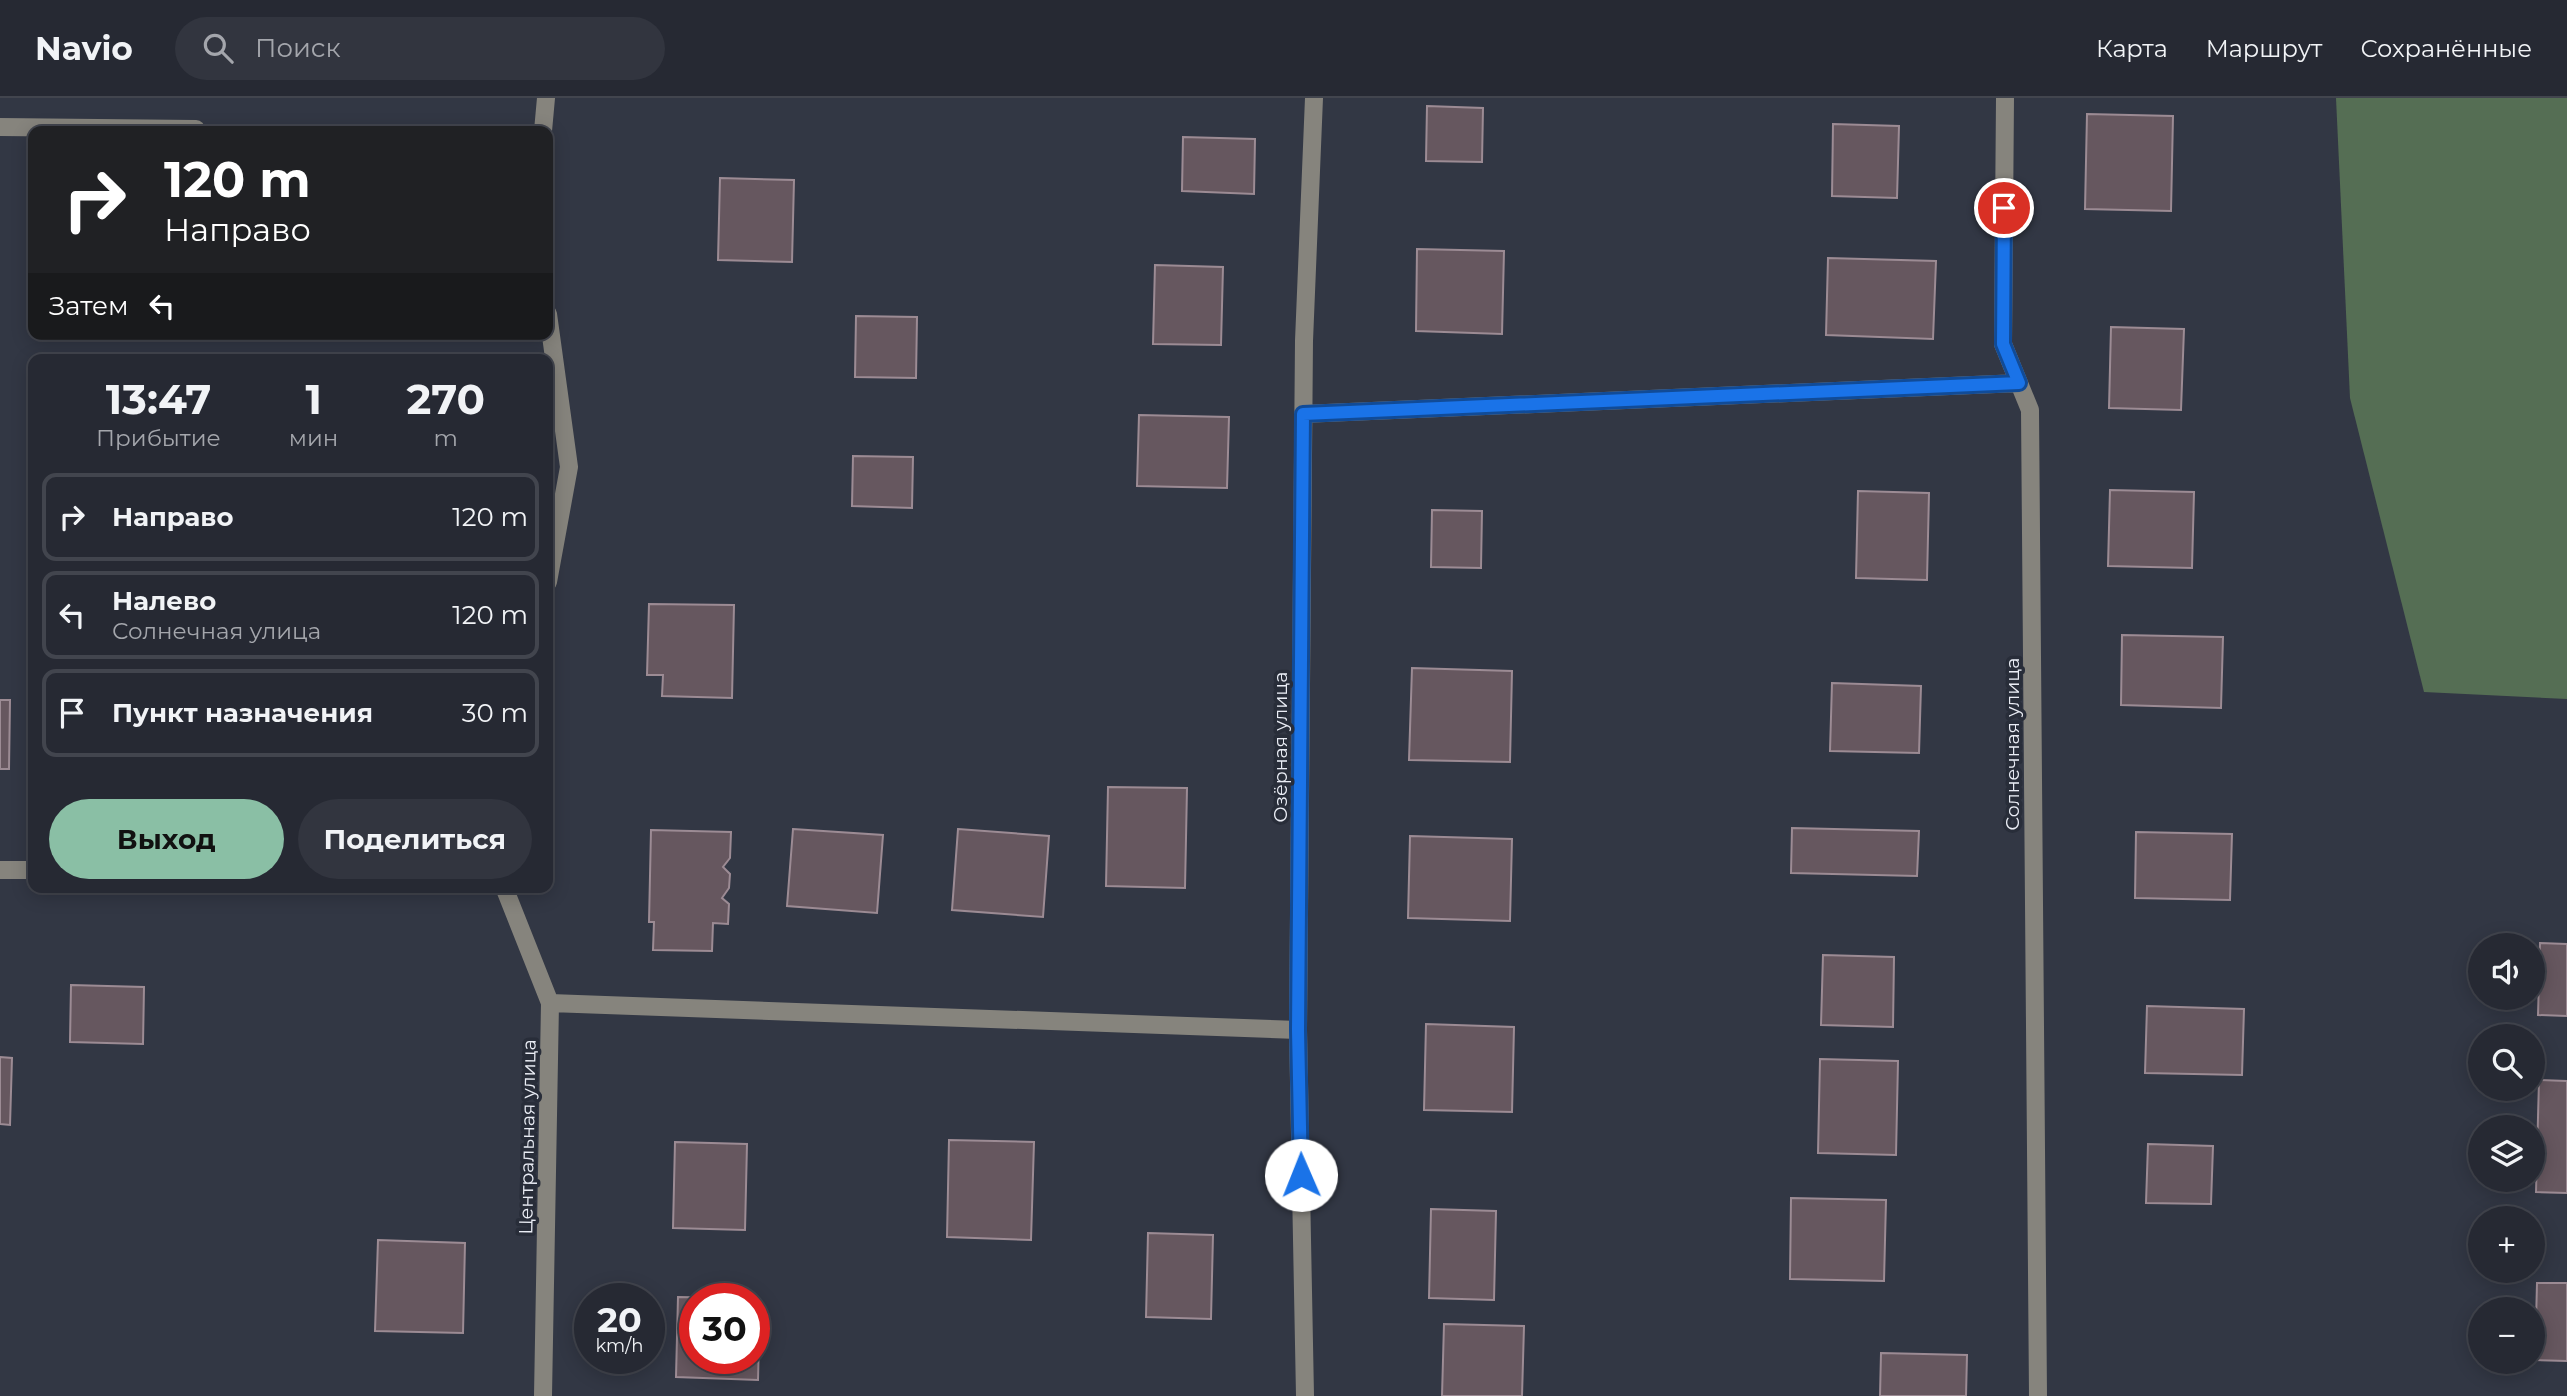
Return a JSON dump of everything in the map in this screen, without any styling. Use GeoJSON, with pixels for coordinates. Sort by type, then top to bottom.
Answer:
{"type":"FeatureCollection","features":[{"type":"Feature","properties":{"kind":"street"},"geometry":{"type":"LineString","coordinates":[[543,126],[546,98]]}},
{"type":"Feature","properties":{"kind":"street","name":"Озёрная улица"},"geometry":{"type":"LineString","coordinates":[[1305,1396],[1298,1030],[1304,341],[1314,98]]}},
{"type":"Feature","properties":{"kind":"street","name":"Солнечная улица"},"geometry":{"type":"LineString","coordinates":[[2004,98],[2003,344],[2030,410],[2038,1396]]}},
{"type":"Feature","properties":{"kind":"street"},"geometry":{"type":"LineString","coordinates":[[0,127],[28,127]]}},
{"type":"Feature","properties":{"kind":"street"},"geometry":{"type":"LineString","coordinates":[[552,340],[569,467],[553,555]]}},
{"type":"Feature","properties":{"kind":"street"},"geometry":{"type":"LineString","coordinates":[[1303,414],[2019,383]]}},
{"type":"Feature","properties":{"kind":"street"},"geometry":{"type":"LineString","coordinates":[[0,870],[28,870]]}},
{"type":"Feature","properties":{"kind":"street","name":"Центральная улица"},"geometry":{"type":"LineString","coordinates":[[506,893],[550,1003],[543,1396]]}},
{"type":"Feature","properties":{"kind":"street"},"geometry":{"type":"LineString","coordinates":[[550,1003],[1298,1030]]}},
{"type":"Feature","properties":{"kind":"green space"},"geometry":{"type":"Polygon","coordinates":[[[2336,98],[2567,98],[2567,699],[2424,692],[2350,398],[2336,98]]]}},
{"type":"Feature","properties":{"kind":"building"},"geometry":{"type":"Polygon","coordinates":[[[1427,106],[1483,108],[1482,162],[1426,161],[1427,106]]]}},
{"type":"Feature","properties":{"kind":"building"},"geometry":{"type":"Polygon","coordinates":[[[2087,114],[2173,116],[2171,211],[2085,209],[2087,114]]]}},
{"type":"Feature","properties":{"kind":"building"},"geometry":{"type":"Polygon","coordinates":[[[1833,124],[1899,126],[1897,198],[1832,196],[1833,124]]]}},
{"type":"Feature","properties":{"kind":"building"},"geometry":{"type":"Polygon","coordinates":[[[1183,137],[1255,139],[1254,194],[1182,191],[1183,137]]]}},
{"type":"Feature","properties":{"kind":"building"},"geometry":{"type":"Polygon","coordinates":[[[720,178],[794,180],[792,262],[718,260],[720,178]]]}},
{"type":"Feature","properties":{"kind":"building"},"geometry":{"type":"Polygon","coordinates":[[[1417,249],[1504,251],[1502,334],[1416,331],[1417,249]]]}},
{"type":"Feature","properties":{"kind":"building"},"geometry":{"type":"Polygon","coordinates":[[[1828,258],[1936,261],[1933,339],[1826,335],[1828,258]]]}},
{"type":"Feature","properties":{"kind":"building"},"geometry":{"type":"Polygon","coordinates":[[[1155,265],[1223,267],[1221,345],[1153,344],[1155,265]]]}},
{"type":"Feature","properties":{"kind":"building"},"geometry":{"type":"Polygon","coordinates":[[[856,316],[917,317],[916,378],[855,377],[856,316]]]}},
{"type":"Feature","properties":{"kind":"building"},"geometry":{"type":"Polygon","coordinates":[[[2111,327],[2184,329],[2181,410],[2109,408],[2111,327]]]}},
{"type":"Feature","properties":{"kind":"building"},"geometry":{"type":"Polygon","coordinates":[[[1139,415],[1229,417],[1227,488],[1137,486],[1139,415]]]}},
{"type":"Feature","properties":{"kind":"building"},"geometry":{"type":"Polygon","coordinates":[[[853,456],[913,457],[912,508],[852,506],[853,456]]]}},
{"type":"Feature","properties":{"kind":"building"},"geometry":{"type":"Polygon","coordinates":[[[2110,490],[2194,492],[2192,568],[2108,566],[2110,490]]]}},
{"type":"Feature","properties":{"kind":"building"},"geometry":{"type":"Polygon","coordinates":[[[1858,491],[1929,493],[1927,580],[1856,578],[1858,491]]]}},
{"type":"Feature","properties":{"kind":"building"},"geometry":{"type":"Polygon","coordinates":[[[1432,510],[1482,511],[1481,568],[1431,567],[1432,510]]]}},
{"type":"Feature","properties":{"kind":"building"},"geometry":{"type":"Polygon","coordinates":[[[649,604],[734,605],[732,698],[662,696],[663,675],[647,675],[649,604]]]}},
{"type":"Feature","properties":{"kind":"building"},"geometry":{"type":"Polygon","coordinates":[[[2122,635],[2223,637],[2221,708],[2121,705],[2122,635]]]}},
{"type":"Feature","properties":{"kind":"building"},"geometry":{"type":"Polygon","coordinates":[[[1412,668],[1512,671],[1510,762],[1409,760],[1412,668]]]}},
{"type":"Feature","properties":{"kind":"building"},"geometry":{"type":"Polygon","coordinates":[[[1832,683],[1921,686],[1919,753],[1830,751],[1832,683]]]}},
{"type":"Feature","properties":{"kind":"building"},"geometry":{"type":"Polygon","coordinates":[[[0,700],[10,700],[9,769],[0,769],[0,700]]]}},
{"type":"Feature","properties":{"kind":"building"},"geometry":{"type":"Polygon","coordinates":[[[1108,787],[1187,788],[1185,888],[1106,886],[1108,787]]]}},
{"type":"Feature","properties":{"kind":"building"},"geometry":{"type":"Polygon","coordinates":[[[1792,828],[1919,831],[1917,876],[1791,873],[1792,828]]]}},
{"type":"Feature","properties":{"kind":"building"},"geometry":{"type":"Polygon","coordinates":[[[793,829],[883,835],[877,913],[787,906],[793,829]]]}},
{"type":"Feature","properties":{"kind":"building"},"geometry":{"type":"Polygon","coordinates":[[[958,829],[1049,836],[1043,917],[952,910],[958,829]]]}},
{"type":"Feature","properties":{"kind":"building"},"geometry":{"type":"Polygon","coordinates":[[[651,830],[731,832],[730,858],[723,867],[730,874],[729,888],[722,898],[729,904],[728,924],[713,923],[712,951],[653,950],[654,922],[649,922],[651,830]]]}},
{"type":"Feature","properties":{"kind":"building"},"geometry":{"type":"Polygon","coordinates":[[[2136,832],[2232,834],[2230,900],[2135,898],[2136,832]]]}},
{"type":"Feature","properties":{"kind":"building"},"geometry":{"type":"Polygon","coordinates":[[[1410,836],[1512,839],[1510,921],[1408,918],[1410,836]]]}},
{"type":"Feature","properties":{"kind":"building"},"geometry":{"type":"Polygon","coordinates":[[[2545,943],[2567,944],[2567,1016],[2538,1015],[2538,1010],[2545,1010],[2545,943]]]}},
{"type":"Feature","properties":{"kind":"building"},"geometry":{"type":"Polygon","coordinates":[[[1823,955],[1894,957],[1893,1027],[1821,1025],[1823,955]]]}},
{"type":"Feature","properties":{"kind":"building"},"geometry":{"type":"Polygon","coordinates":[[[71,985],[144,987],[143,1044],[70,1042],[71,985]]]}},
{"type":"Feature","properties":{"kind":"building"},"geometry":{"type":"Polygon","coordinates":[[[2147,1006],[2244,1009],[2242,1075],[2145,1073],[2147,1006]]]}},
{"type":"Feature","properties":{"kind":"building"},"geometry":{"type":"Polygon","coordinates":[[[1426,1024],[1514,1027],[1512,1112],[1424,1110],[1426,1024]]]}},
{"type":"Feature","properties":{"kind":"building"},"geometry":{"type":"Polygon","coordinates":[[[0,1057],[12,1058],[10,1125],[0,1124],[0,1057]]]}},
{"type":"Feature","properties":{"kind":"building"},"geometry":{"type":"Polygon","coordinates":[[[1820,1059],[1898,1061],[1896,1155],[1818,1153],[1820,1059]]]}},
{"type":"Feature","properties":{"kind":"building"},"geometry":{"type":"Polygon","coordinates":[[[2545,1080],[2567,1081],[2567,1193],[2536,1192],[2545,1192],[2545,1115],[2538,1115],[2538,1101],[2545,1101],[2545,1080]]]}},
{"type":"Feature","properties":{"kind":"building"},"geometry":{"type":"Polygon","coordinates":[[[949,1140],[1034,1142],[1031,1240],[947,1237],[949,1140]]]}},
{"type":"Feature","properties":{"kind":"building"},"geometry":{"type":"Polygon","coordinates":[[[675,1142],[747,1144],[745,1230],[673,1228],[675,1142]]]}},
{"type":"Feature","properties":{"kind":"building"},"geometry":{"type":"Polygon","coordinates":[[[2148,1144],[2213,1146],[2211,1204],[2146,1203],[2148,1144]]]}},
{"type":"Feature","properties":{"kind":"building"},"geometry":{"type":"Polygon","coordinates":[[[1791,1198],[1886,1200],[1884,1281],[1790,1279],[1791,1198]]]}},
{"type":"Feature","properties":{"kind":"building"},"geometry":{"type":"Polygon","coordinates":[[[1431,1209],[1496,1211],[1494,1300],[1429,1298],[1431,1209]]]}},
{"type":"Feature","properties":{"kind":"building"},"geometry":{"type":"Polygon","coordinates":[[[1148,1233],[1213,1235],[1211,1319],[1146,1317],[1148,1233]]]}},
{"type":"Feature","properties":{"kind":"building"},"geometry":{"type":"Polygon","coordinates":[[[378,1240],[465,1243],[463,1333],[375,1331],[378,1240]]]}},
{"type":"Feature","properties":{"kind":"building"},"geometry":{"type":"Polygon","coordinates":[[[2537,1283],[2567,1283],[2567,1361],[2545,1360],[2545,1297],[2537,1297],[2537,1283]]]}},
{"type":"Feature","properties":{"kind":"building"},"geometry":{"type":"Polygon","coordinates":[[[678,1297],[679,1374],[758,1374],[758,1380],[676,1377],[678,1297]]]}},
{"type":"Feature","properties":{"kind":"building"},"geometry":{"type":"Polygon","coordinates":[[[1444,1324],[1524,1326],[1522,1396],[1442,1396],[1444,1324]]]}},
{"type":"Feature","properties":{"kind":"building"},"geometry":{"type":"Polygon","coordinates":[[[1881,1353],[1967,1355],[1966,1396],[1880,1396],[1881,1353]]]}},
{"type":"Feature","properties":{"kind":"route"},"geometry":{"type":"LineString","coordinates":[[1301,1175],[1298,1030],[1303,414],[2019,383],[2003,344],[2004,208]]}}]}
